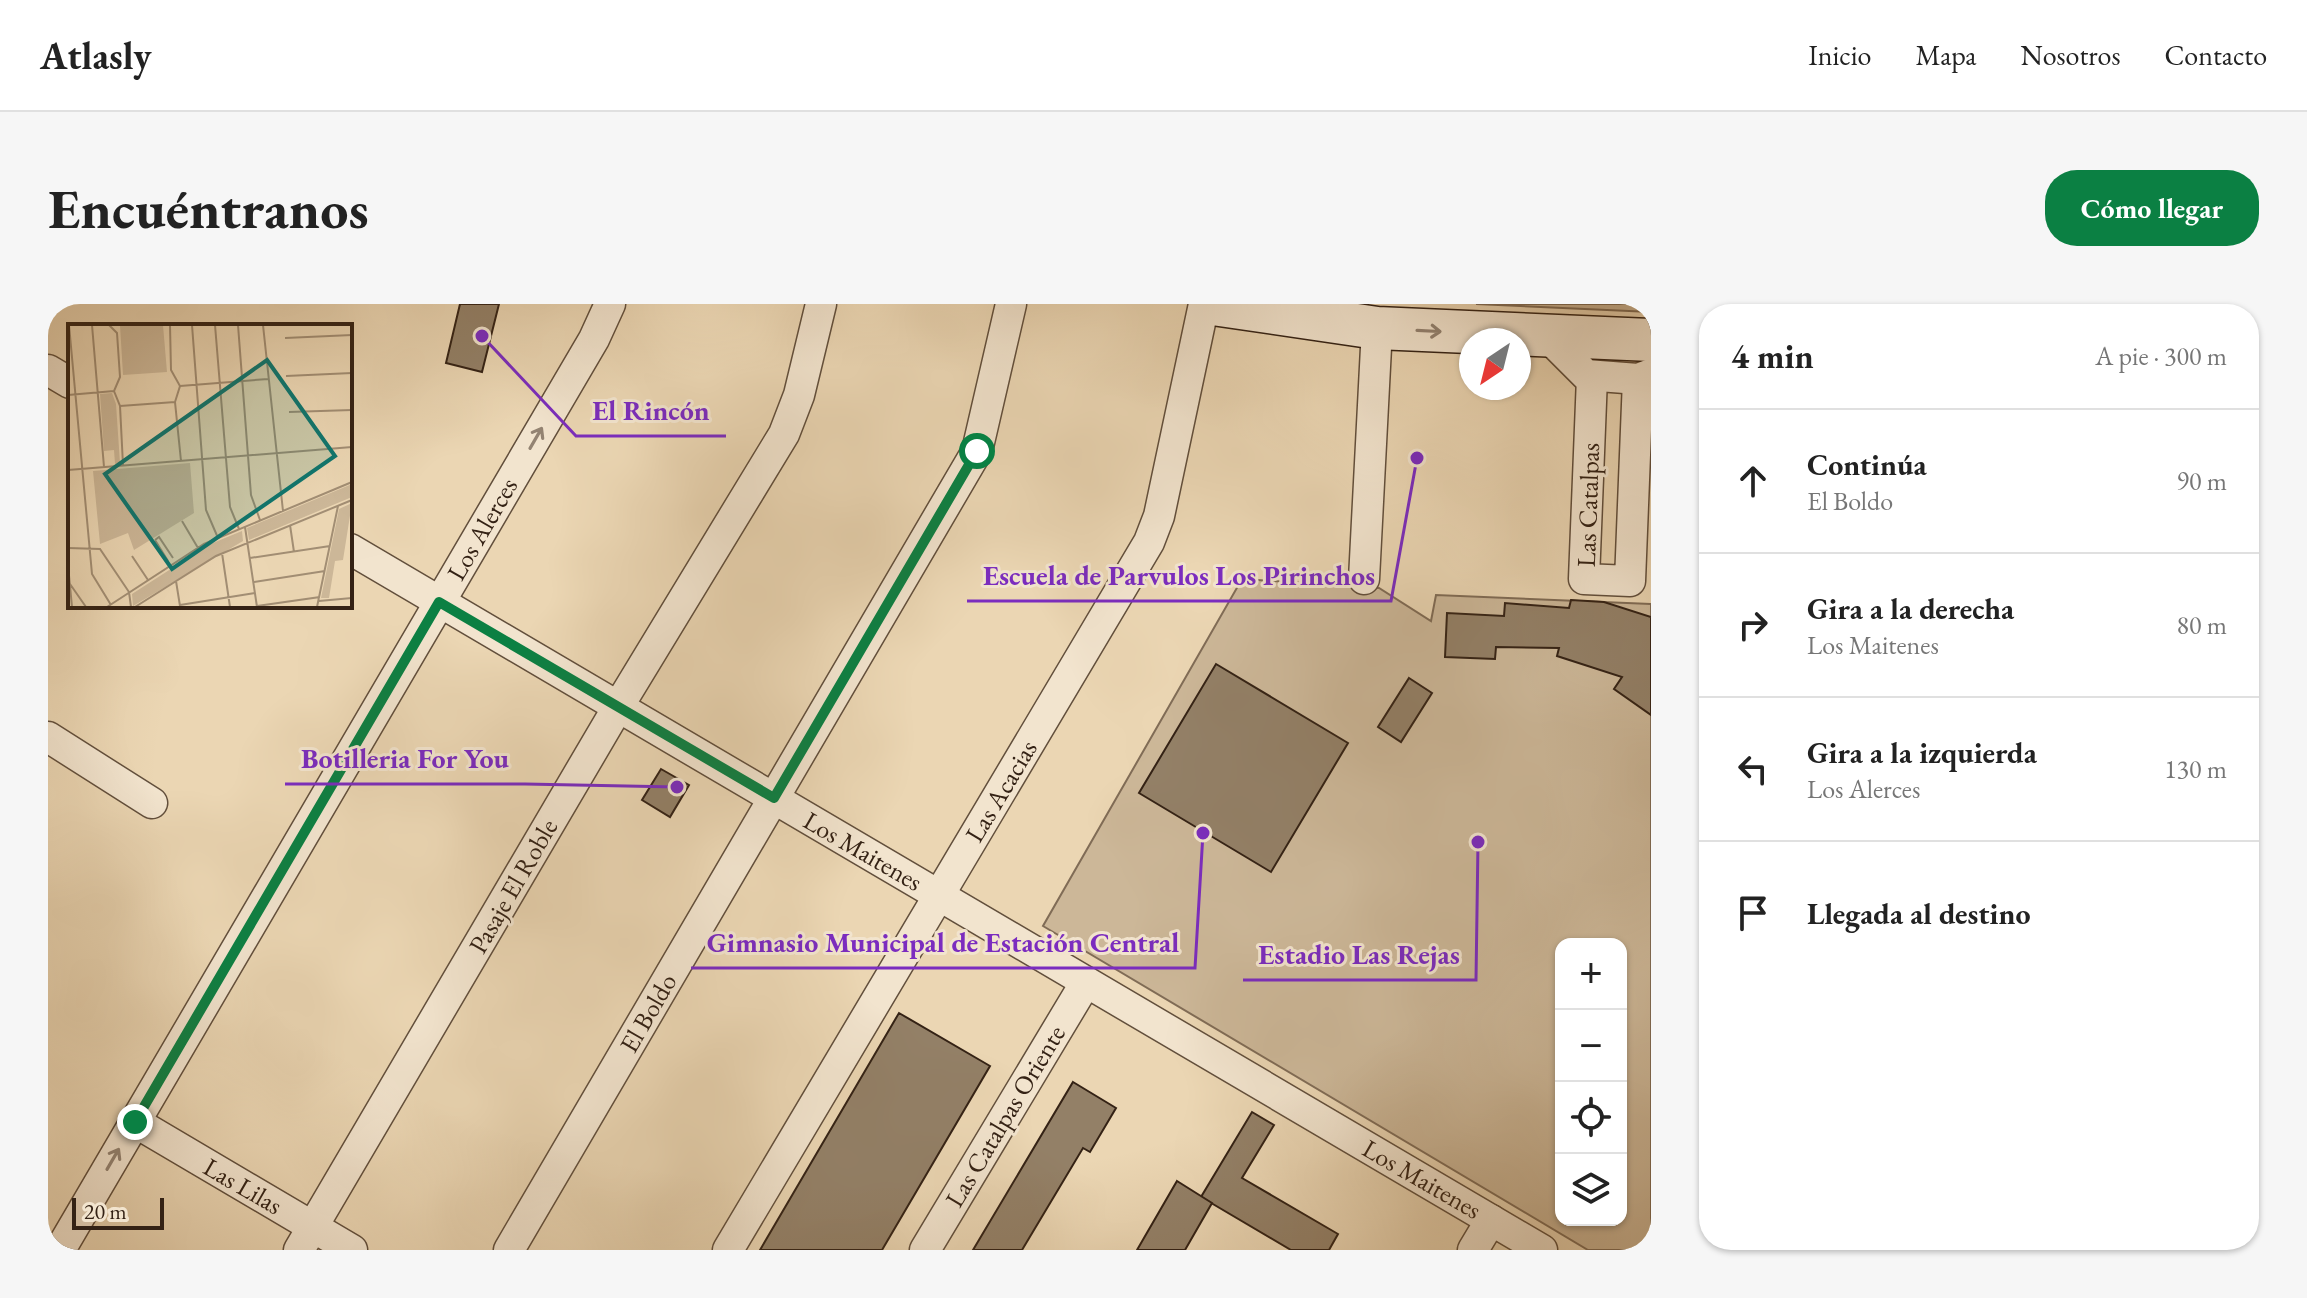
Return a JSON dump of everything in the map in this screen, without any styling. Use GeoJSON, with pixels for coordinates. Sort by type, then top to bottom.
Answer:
{"type":"FeatureCollection","features":[{"type":"Feature","properties":{"kind":"main road"},"geometry":{"type":"LineString","coordinates":[[1213,304],[1377,328],[1651,340]]}},
{"type":"Feature","properties":{"kind":"street","name":"Los Alerces"},"geometry":{"type":"LineString","coordinates":[[60,1250],[594,339],[610,304]]}},
{"type":"Feature","properties":{"kind":"street","name":"Pasaje El Roble"},"geometry":{"type":"LineString","coordinates":[[306,1238],[618,707],[784,434],[799,395],[821,304]]}},
{"type":"Feature","properties":{"kind":"street","name":"El Boldo"},"geometry":{"type":"LineString","coordinates":[[509,1250],[977,451],[1011,304]]}},
{"type":"Feature","properties":{"kind":"street","name":"Las Acacias"},"geometry":{"type":"LineString","coordinates":[[728,1250],[1155,528],[1204,304]]}},
{"type":"Feature","properties":{"kind":"street"},"geometry":{"type":"LineString","coordinates":[[1364,579],[1377,328]]}},
{"type":"Feature","properties":{"kind":"street"},"geometry":{"type":"LineString","coordinates":[[1548,337],[1576,369],[1592,377]]}},
{"type":"Feature","properties":{"kind":"street"},"geometry":{"type":"LineString","coordinates":[[48,370],[68,382]]}},
{"type":"Feature","properties":{"kind":"street","name":"Las Catalpas"},"geometry":{"type":"LineString","coordinates":[[1645,376],[1630,581],[1584,579],[1592,377],[1645,376]]}},
{"type":"Feature","properties":{"kind":"street","name":"Los Maitenes"},"geometry":{"type":"LineString","coordinates":[[352,550],[1542,1250]]}},
{"type":"Feature","properties":{"kind":"street"},"geometry":{"type":"LineString","coordinates":[[48,737],[152,803]]}},
{"type":"Feature","properties":{"kind":"street","name":"Las Catalpas Oriente"},"geometry":{"type":"LineString","coordinates":[[925,1250],[1086,982]]}},
{"type":"Feature","properties":{"kind":"street","name":"Las Lilas"},"geometry":{"type":"LineString","coordinates":[[135,1122],[306,1238],[352,1250]]}},
{"type":"Feature","properties":{"kind":"street"},"geometry":{"type":"LineString","coordinates":[[1473,1250],[1491,1220]]}},
{"type":"Feature","properties":{"kind":"shaded area"},"geometry":{"type":"Polygon","coordinates":[[[1476,304],[1651,304],[1651,312],[1476,304]]]}},
{"type":"Feature","properties":{"kind":"shaded area"},"geometry":{"type":"Polygon","coordinates":[[[1242,579],[1379,588],[1431,621],[1436,595],[1651,604],[1651,1250],[1588,1250],[1043,926],[1242,579]]]}},
{"type":"Feature","properties":{"kind":"building"},"geometry":{"type":"Polygon","coordinates":[[[460,304],[499,304],[482,372],[446,363],[460,304]]]}},
{"type":"Feature","properties":{"kind":"building"},"geometry":{"type":"Polygon","coordinates":[[[1571,600],[1604,602],[1651,617],[1651,715],[1614,689],[1622,677],[1557,656],[1559,648],[1496,647],[1495,659],[1445,657],[1447,613],[1504,616],[1505,603],[1569,608],[1571,600]]]}},
{"type":"Feature","properties":{"kind":"building"},"geometry":{"type":"Polygon","coordinates":[[[1216,664],[1348,743],[1271,872],[1139,793],[1216,664]]]}},
{"type":"Feature","properties":{"kind":"building"},"geometry":{"type":"Polygon","coordinates":[[[1409,678],[1432,693],[1401,742],[1378,727],[1409,678]]]}},
{"type":"Feature","properties":{"kind":"building"},"geometry":{"type":"Polygon","coordinates":[[[661,769],[689,785],[670,817],[642,800],[661,769]]]}},
{"type":"Feature","properties":{"kind":"building"},"geometry":{"type":"Polygon","coordinates":[[[899,1013],[990,1066],[882,1250],[760,1250],[899,1013]]]}},
{"type":"Feature","properties":{"kind":"building"},"geometry":{"type":"Polygon","coordinates":[[[1073,1082],[1116,1108],[1090,1152],[1083,1148],[1022,1250],[973,1250],[1073,1082]]]}},
{"type":"Feature","properties":{"kind":"building"},"geometry":{"type":"Polygon","coordinates":[[[1252,1112],[1274,1125],[1242,1178],[1338,1234],[1329,1250],[1291,1250],[1201,1197],[1252,1112]]]}},
{"type":"Feature","properties":{"kind":"building"},"geometry":{"type":"Polygon","coordinates":[[[1177,1181],[1212,1203],[1185,1250],[1137,1250],[1177,1181]]]}},
{"type":"Feature","properties":{"kind":"place","name":"El Rincón"},"geometry":{"type":"Point","coordinates":[482,336]}},
{"type":"Feature","properties":{"kind":"place","name":"Escuela de Parvulos Los Pirinchos"},"geometry":{"type":"Point","coordinates":[1417,458]}},
{"type":"Feature","properties":{"kind":"place","name":"Botilleria For You"},"geometry":{"type":"Point","coordinates":[677,787]}},
{"type":"Feature","properties":{"kind":"place","name":"Gimnasio Municipal de Estación Central"},"geometry":{"type":"Point","coordinates":[1203,833]}},
{"type":"Feature","properties":{"kind":"place","name":"Estadio Las Rejas"},"geometry":{"type":"Point","coordinates":[1478,842]}},
{"type":"Feature","properties":{"kind":"route"},"geometry":{"type":"LineString","coordinates":[[135,1122],[439,602],[774,798],[977,451]]}}]}
